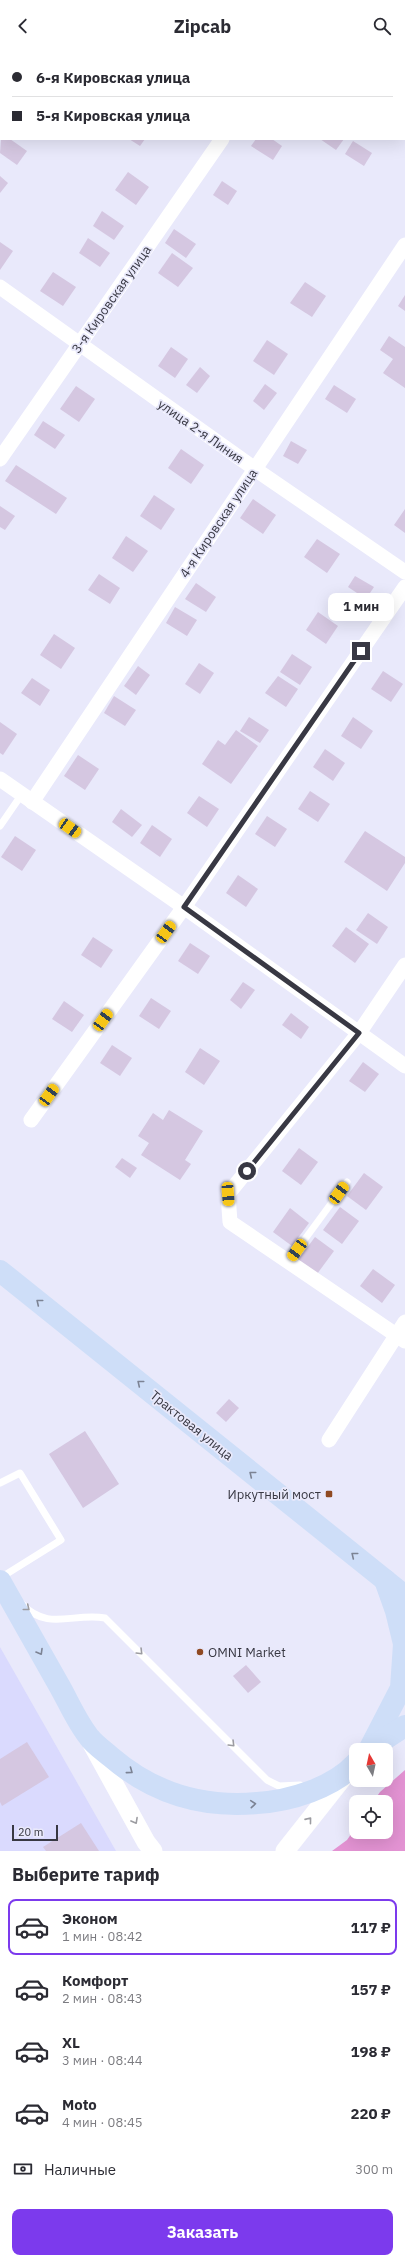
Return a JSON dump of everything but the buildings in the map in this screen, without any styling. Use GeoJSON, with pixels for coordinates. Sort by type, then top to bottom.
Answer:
{"type":"FeatureCollection","features":[{"type":"Feature","properties":{"kind":"main road","name":"Трактовая улица"},"geometry":{"type":"LineString","coordinates":[[0,1271],[405,1596]]}},
{"type":"Feature","properties":{"kind":"main road"},"geometry":{"type":"LineString","coordinates":[[369,1743],[401,1688],[404,1644],[396,1611],[384,1579]]}},
{"type":"Feature","properties":{"kind":"main road"},"geometry":{"type":"LineString","coordinates":[[0,1580],[89,1738],[139,1778],[184,1798],[212,1803],[240,1805],[270,1802],[300,1796],[349,1766]]}},
{"type":"Feature","properties":{"kind":"main road"},"geometry":{"type":"LineString","coordinates":[[374,1743],[405,1709]]}},
{"type":"Feature","properties":{"kind":"main road"},"geometry":{"type":"LineString","coordinates":[[382,1743],[405,1726]]}},
{"type":"Feature","properties":{"kind":"street","name":"3-я Кировская улица"},"geometry":{"type":"LineString","coordinates":[[0,459],[221,140]]}},
{"type":"Feature","properties":{"kind":"street","name":"4-я Кировская улица"},"geometry":{"type":"LineString","coordinates":[[27,798],[255,469],[405,245]]}},
{"type":"Feature","properties":{"kind":"street","name":"улица 2-я Линия"},"geometry":{"type":"LineString","coordinates":[[0,287],[79,345],[255,469],[405,572]]}},
{"type":"Feature","properties":{"kind":"street"},"geometry":{"type":"LineString","coordinates":[[31,1120],[184,907],[405,587]]}},
{"type":"Feature","properties":{"kind":"street"},"geometry":{"type":"LineString","coordinates":[[0,779],[184,907],[405,1066]]}},
{"type":"Feature","properties":{"kind":"street"},"geometry":{"type":"LineString","coordinates":[[401,1338],[230,1222],[228,1194],[359,1033],[405,965]]}},
{"type":"Feature","properties":{"kind":"street"},"geometry":{"type":"LineString","coordinates":[[329,1440],[401,1338],[405,1322]]}},
{"type":"Feature","properties":{"kind":"street"},"geometry":{"type":"LineString","coordinates":[[89,1738],[146,1842],[153,1851]]}},
{"type":"Feature","properties":{"kind":"street"},"geometry":{"type":"LineString","coordinates":[[285,1851],[349,1772]]}},
{"type":"Feature","properties":{"kind":"lane"},"geometry":{"type":"LineString","coordinates":[[0,826],[27,798]]}},
{"type":"Feature","properties":{"kind":"lane"},"geometry":{"type":"LineString","coordinates":[[288,1262],[347,1182]]}},
{"type":"Feature","properties":{"kind":"lane"},"geometry":{"type":"LineString","coordinates":[[0,1483],[20,1473],[61,1540],[0,1580],[24,1606],[45,1619],[95,1616],[105,1618],[267,1780],[279,1786],[295,1786],[349,1764]]}},
{"type":"Feature","properties":{"kind":"shaded area"},"geometry":{"type":"Polygon","coordinates":[[[0,1647],[116,1851],[0,1851],[0,1647]]]}},
{"type":"Feature","properties":{"kind":"shaded area"},"geometry":{"type":"Polygon","coordinates":[[[405,1770],[405,1851],[332,1851],[349,1837],[349,1839],[393,1839],[393,1795],[378,1795],[386,1787],[393,1787],[393,1781],[405,1770]]]}},
{"type":"Feature","properties":{"kind":"place","name":"Иркутный мост"},"geometry":{"type":"Point","coordinates":[329,1494]}},
{"type":"Feature","properties":{"kind":"place","name":"OMNI Market"},"geometry":{"type":"Point","coordinates":[200,1652]}},
{"type":"Feature","properties":{"kind":"route"},"geometry":{"type":"LineString","coordinates":[[247,1171],[359,1033],[184,907],[361,651]]}}]}
